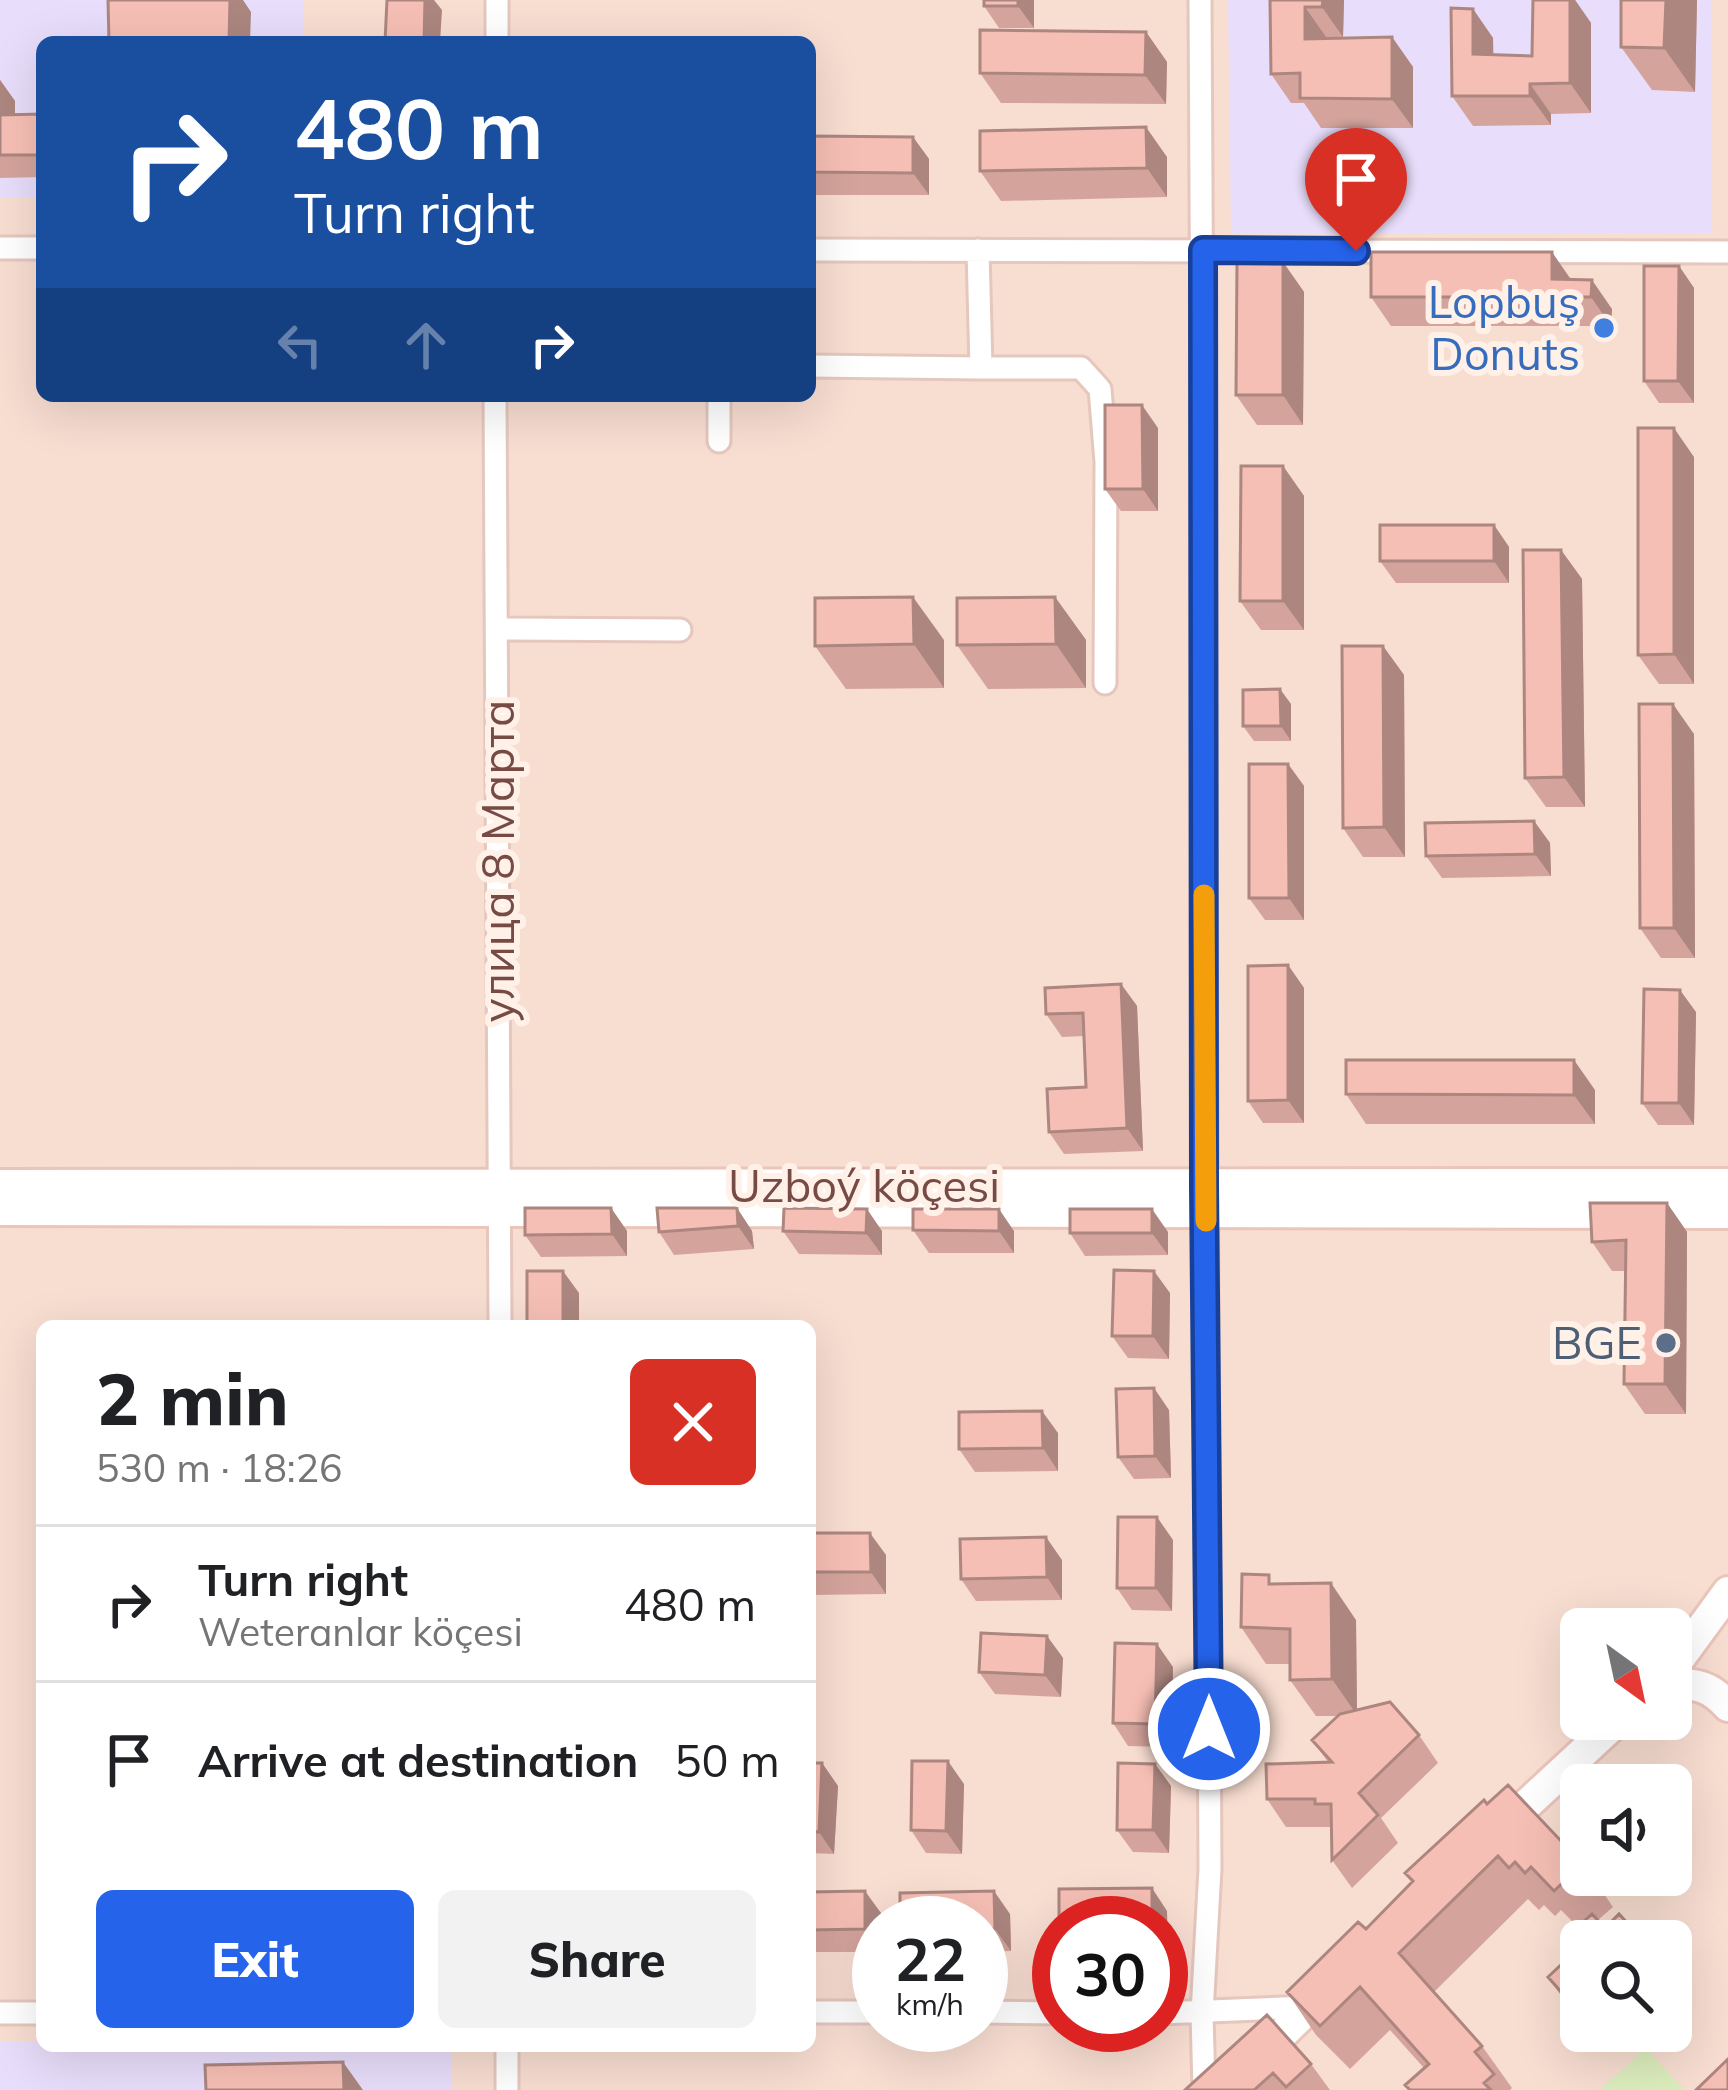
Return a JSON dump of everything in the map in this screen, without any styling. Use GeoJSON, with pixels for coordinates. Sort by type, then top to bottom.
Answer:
{"type":"FeatureCollection","features":[{"type":"Feature","properties":{"kind":"street"},"geometry":{"type":"LineString","coordinates":[[497,0],[497,36]]}},
{"type":"Feature","properties":{"kind":"street"},"geometry":{"type":"LineString","coordinates":[[1200,0],[1210,1869],[1202,2013],[1204,2090]]}},
{"type":"Feature","properties":{"kind":"street"},"geometry":{"type":"LineString","coordinates":[[0,248],[36,248]]}},
{"type":"Feature","properties":{"kind":"street"},"geometry":{"type":"LineString","coordinates":[[816,250],[1728,252]]}},
{"type":"Feature","properties":{"kind":"street"},"geometry":{"type":"LineString","coordinates":[[979,250],[981,368]]}},
{"type":"Feature","properties":{"kind":"street"},"geometry":{"type":"LineString","coordinates":[[816,366],[1081,368],[1100,389],[1106,462],[1105,683]]}},
{"type":"Feature","properties":{"kind":"street","name":"улица 8 Марта"},"geometry":{"type":"LineString","coordinates":[[495,402],[500,1320]]}},
{"type":"Feature","properties":{"kind":"street"},"geometry":{"type":"LineString","coordinates":[[719,402],[719,441]]}},
{"type":"Feature","properties":{"kind":"street"},"geometry":{"type":"LineString","coordinates":[[496,629],[680,630]]}},
{"type":"Feature","properties":{"kind":"street","name":"Uzboý köçesi"},"geometry":{"type":"LineString","coordinates":[[1205,1200],[1728,1184]]}},
{"type":"Feature","properties":{"kind":"street","name":"Uzboý köçesi"},"geometry":{"type":"LineString","coordinates":[[0,1185],[499,1197],[1205,1200],[1728,1213]]}},
{"type":"Feature","properties":{"kind":"street","name":"Uzboý köçesi"},"geometry":{"type":"LineString","coordinates":[[0,1210],[499,1197]]}},
{"type":"Feature","properties":{"kind":"street"},"geometry":{"type":"LineString","coordinates":[[1692,1641],[1728,1592]]}},
{"type":"Feature","properties":{"kind":"street"},"geometry":{"type":"LineString","coordinates":[[1692,1686],[1720,1696],[1728,1706]]}},
{"type":"Feature","properties":{"kind":"street"},"geometry":{"type":"LineString","coordinates":[[1481,1847],[1596,1740]]}},
{"type":"Feature","properties":{"kind":"street"},"geometry":{"type":"LineString","coordinates":[[1226,2090],[1343,1975]]}},
{"type":"Feature","properties":{"kind":"street"},"geometry":{"type":"LineString","coordinates":[[1188,2013],[1308,2007]]}},
{"type":"Feature","properties":{"kind":"street"},"geometry":{"type":"LineString","coordinates":[[816,2012],[852,2012]]}},
{"type":"Feature","properties":{"kind":"street"},"geometry":{"type":"LineString","coordinates":[[0,2013],[36,2013]]}},
{"type":"Feature","properties":{"kind":"street"},"geometry":{"type":"LineString","coordinates":[[507,2052],[507,2090]]}},
{"type":"Feature","properties":{"kind":"shaded area"},"geometry":{"type":"Polygon","coordinates":[[[0,0],[1728,0],[1728,2090],[0,2090],[0,0]]]}},
{"type":"Feature","properties":{"kind":"shaded area"},"geometry":{"type":"Polygon","coordinates":[[[0,0],[303,0],[304,36],[36,36],[36,197],[0,197],[0,0]]]}},
{"type":"Feature","properties":{"kind":"shaded area"},"geometry":{"type":"Polygon","coordinates":[[[1228,0],[1711,0],[1711,233],[1231,234],[1228,0]]]}},
{"type":"Feature","properties":{"kind":"shaded area"},"geometry":{"type":"Polygon","coordinates":[[[0,2041],[36,2041],[36,2052],[451,2052],[451,2090],[0,2090],[0,2041]]]}},
{"type":"Feature","properties":{"kind":"green space"},"geometry":{"type":"Polygon","coordinates":[[[1641,2052],[1649,2052],[1685,2090],[1600,2090],[1641,2052]]]}},
{"type":"Feature","properties":{"kind":"building"},"geometry":{"type":"Polygon","coordinates":[[[108,0],[230,0],[229,36],[109,36],[108,0]]]}},
{"type":"Feature","properties":{"kind":"building"},"geometry":{"type":"Polygon","coordinates":[[[387,0],[425,0],[424,36],[385,36],[387,0]]]}},
{"type":"Feature","properties":{"kind":"building"},"geometry":{"type":"Polygon","coordinates":[[[984,0],[1018,0],[1018,6],[984,6],[984,0]]]}},
{"type":"Feature","properties":{"kind":"building"},"geometry":{"type":"Polygon","coordinates":[[[1270,0],[1323,0],[1322,7],[1305,7],[1305,39],[1392,37],[1392,99],[1300,98],[1300,73],[1271,74],[1270,0]]]}},
{"type":"Feature","properties":{"kind":"building"},"geometry":{"type":"Polygon","coordinates":[[[1533,0],[1570,0],[1570,83],[1530,84],[1530,96],[1452,96],[1451,8],[1473,9],[1473,54],[1532,56],[1533,0]]]}},
{"type":"Feature","properties":{"kind":"building"},"geometry":{"type":"Polygon","coordinates":[[[1621,0],[1666,0],[1664,48],[1621,47],[1621,0]]]}},
{"type":"Feature","properties":{"kind":"building"},"geometry":{"type":"Polygon","coordinates":[[[980,30],[1146,32],[1145,75],[980,73],[980,30]]]}},
{"type":"Feature","properties":{"kind":"building"},"geometry":{"type":"Polygon","coordinates":[[[36,114],[36,155],[0,155],[0,115],[36,114]]]}},
{"type":"Feature","properties":{"kind":"building"},"geometry":{"type":"Polygon","coordinates":[[[1146,127],[1147,168],[980,171],[980,131],[1146,127]]]}},
{"type":"Feature","properties":{"kind":"building"},"geometry":{"type":"Polygon","coordinates":[[[816,136],[913,137],[913,173],[816,172],[816,136]]]}},
{"type":"Feature","properties":{"kind":"building"},"geometry":{"type":"Polygon","coordinates":[[[1371,252],[1552,252],[1552,279],[1592,280],[1591,297],[1371,297],[1371,252]]]}},
{"type":"Feature","properties":{"kind":"building"},"geometry":{"type":"Polygon","coordinates":[[[1237,262],[1283,262],[1283,395],[1236,395],[1237,262]]]}},
{"type":"Feature","properties":{"kind":"building"},"geometry":{"type":"Polygon","coordinates":[[[1644,266],[1679,266],[1678,381],[1644,381],[1644,266]]]}},
{"type":"Feature","properties":{"kind":"building"},"geometry":{"type":"Polygon","coordinates":[[[1105,405],[1142,405],[1143,489],[1105,489],[1105,405]]]}},
{"type":"Feature","properties":{"kind":"building"},"geometry":{"type":"Polygon","coordinates":[[[1638,428],[1674,428],[1674,654],[1638,655],[1638,428]]]}},
{"type":"Feature","properties":{"kind":"building"},"geometry":{"type":"Polygon","coordinates":[[[1241,466],[1283,466],[1283,601],[1240,601],[1241,466]]]}},
{"type":"Feature","properties":{"kind":"building"},"geometry":{"type":"Polygon","coordinates":[[[1380,525],[1494,525],[1494,561],[1380,561],[1380,525]]]}},
{"type":"Feature","properties":{"kind":"building"},"geometry":{"type":"Polygon","coordinates":[[[1523,550],[1561,550],[1564,777],[1525,778],[1523,550]]]}},
{"type":"Feature","properties":{"kind":"building"},"geometry":{"type":"Polygon","coordinates":[[[913,597],[914,644],[815,646],[815,598],[913,597]]]}},
{"type":"Feature","properties":{"kind":"building"},"geometry":{"type":"Polygon","coordinates":[[[1055,597],[1056,644],[957,645],[957,598],[1055,597]]]}},
{"type":"Feature","properties":{"kind":"building"},"geometry":{"type":"Polygon","coordinates":[[[1342,646],[1383,646],[1384,827],[1343,828],[1342,646]]]}},
{"type":"Feature","properties":{"kind":"building"},"geometry":{"type":"Polygon","coordinates":[[[1280,689],[1281,726],[1243,726],[1243,690],[1280,689]]]}},
{"type":"Feature","properties":{"kind":"building"},"geometry":{"type":"Polygon","coordinates":[[[1639,704],[1673,704],[1674,928],[1640,928],[1639,704]]]}},
{"type":"Feature","properties":{"kind":"building"},"geometry":{"type":"Polygon","coordinates":[[[1249,764],[1288,764],[1289,898],[1249,898],[1249,764]]]}},
{"type":"Feature","properties":{"kind":"building"},"geometry":{"type":"Polygon","coordinates":[[[1534,821],[1535,854],[1426,856],[1425,823],[1534,821]]]}},
{"type":"Feature","properties":{"kind":"building"},"geometry":{"type":"Polygon","coordinates":[[[1288,965],[1288,1100],[1248,1101],[1248,966],[1288,965]]]}},
{"type":"Feature","properties":{"kind":"building"},"geometry":{"type":"Polygon","coordinates":[[[1121,984],[1127,1128],[1049,1132],[1047,1089],[1086,1087],[1083,1013],[1046,1014],[1045,988],[1121,984]]]}},
{"type":"Feature","properties":{"kind":"building"},"geometry":{"type":"Polygon","coordinates":[[[1644,989],[1680,990],[1679,1103],[1642,1103],[1644,989]]]}},
{"type":"Feature","properties":{"kind":"building"},"geometry":{"type":"Polygon","coordinates":[[[1346,1060],[1574,1060],[1574,1095],[1346,1094],[1346,1060]]]}},
{"type":"Feature","properties":{"kind":"building"},"geometry":{"type":"Polygon","coordinates":[[[1590,1203],[1667,1203],[1665,1384],[1624,1384],[1626,1240],[1592,1242],[1590,1203]]]}},
{"type":"Feature","properties":{"kind":"building"},"geometry":{"type":"Polygon","coordinates":[[[525,1208],[611,1208],[612,1234],[525,1235],[525,1208]]]}},
{"type":"Feature","properties":{"kind":"building"},"geometry":{"type":"Polygon","coordinates":[[[657,1208],[737,1208],[738,1226],[659,1232],[657,1208]]]}},
{"type":"Feature","properties":{"kind":"building"},"geometry":{"type":"Polygon","coordinates":[[[784,1208],[867,1209],[866,1233],[783,1231],[784,1208]]]}},
{"type":"Feature","properties":{"kind":"building"},"geometry":{"type":"Polygon","coordinates":[[[913,1209],[999,1209],[999,1231],[913,1230],[913,1209]]]}},
{"type":"Feature","properties":{"kind":"building"},"geometry":{"type":"Polygon","coordinates":[[[1070,1209],[1152,1209],[1152,1233],[1070,1233],[1070,1209]]]}},
{"type":"Feature","properties":{"kind":"building"},"geometry":{"type":"Polygon","coordinates":[[[1114,1270],[1154,1271],[1153,1336],[1112,1336],[1114,1270]]]}},
{"type":"Feature","properties":{"kind":"building"},"geometry":{"type":"Polygon","coordinates":[[[527,1271],[563,1271],[563,1320],[527,1320],[527,1271]]]}},
{"type":"Feature","properties":{"kind":"building"},"geometry":{"type":"Polygon","coordinates":[[[1154,1388],[1155,1456],[1118,1457],[1116,1389],[1154,1388]]]}},
{"type":"Feature","properties":{"kind":"building"},"geometry":{"type":"Polygon","coordinates":[[[1042,1411],[1043,1448],[959,1449],[959,1412],[1042,1411]]]}},
{"type":"Feature","properties":{"kind":"building"},"geometry":{"type":"Polygon","coordinates":[[[1118,1517],[1157,1517],[1156,1588],[1117,1588],[1118,1517]]]}},
{"type":"Feature","properties":{"kind":"building"},"geometry":{"type":"Polygon","coordinates":[[[816,1533],[870,1533],[871,1572],[816,1572],[816,1533]]]}},
{"type":"Feature","properties":{"kind":"building"},"geometry":{"type":"Polygon","coordinates":[[[1046,1537],[1047,1577],[961,1579],[960,1539],[1046,1537]]]}},
{"type":"Feature","properties":{"kind":"building"},"geometry":{"type":"Polygon","coordinates":[[[1242,1574],[1269,1575],[1269,1584],[1331,1583],[1332,1679],[1290,1680],[1290,1629],[1241,1627],[1242,1574]]]}},
{"type":"Feature","properties":{"kind":"building"},"geometry":{"type":"Polygon","coordinates":[[[981,1633],[1047,1636],[1045,1675],[979,1672],[981,1633]]]}},
{"type":"Feature","properties":{"kind":"building"},"geometry":{"type":"Polygon","coordinates":[[[1115,1643],[1157,1644],[1155,1724],[1113,1723],[1115,1643]]]}},
{"type":"Feature","properties":{"kind":"building"},"geometry":{"type":"Polygon","coordinates":[[[1390,1702],[1419,1735],[1359,1793],[1378,1815],[1332,1860],[1331,1804],[1315,1804],[1315,1799],[1267,1799],[1266,1764],[1332,1762],[1312,1740],[1340,1714],[1390,1702]]]}},
{"type":"Feature","properties":{"kind":"building"},"geometry":{"type":"Polygon","coordinates":[[[912,1761],[948,1761],[946,1831],[911,1830],[912,1761]]]}},
{"type":"Feature","properties":{"kind":"building"},"geometry":{"type":"Polygon","coordinates":[[[816,1763],[822,1763],[819,1832],[816,1763]]]}},
{"type":"Feature","properties":{"kind":"building"},"geometry":{"type":"Polygon","coordinates":[[[1118,1763],[1155,1764],[1153,1830],[1117,1830],[1118,1763]]]}},
{"type":"Feature","properties":{"kind":"building"},"geometry":{"type":"Polygon","coordinates":[[[1508,1785],[1560,1840],[1560,1885],[1554,1891],[1531,1867],[1525,1873],[1515,1862],[1509,1868],[1498,1856],[1399,1953],[1482,2046],[1475,2052],[1494,2074],[1484,2083],[1491,2090],[1410,2090],[1405,2085],[1429,2064],[1360,1987],[1320,2026],[1287,1992],[1358,1922],[1366,1929],[1413,1881],[1405,1873],[1484,1800],[1487,1804],[1508,1785]]]}},
{"type":"Feature","properties":{"kind":"building"},"geometry":{"type":"Polygon","coordinates":[[[1152,1888],[1152,1896],[1059,1896],[1059,1889],[1152,1888]]]}},
{"type":"Feature","properties":{"kind":"building"},"geometry":{"type":"Polygon","coordinates":[[[865,1891],[865,1896],[852,1896],[852,1929],[816,1930],[816,1892],[865,1891]]]}},
{"type":"Feature","properties":{"kind":"building"},"geometry":{"type":"Polygon","coordinates":[[[994,1891],[994,1896],[900,1896],[994,1891]]]}},
{"type":"Feature","properties":{"kind":"building"},"geometry":{"type":"Polygon","coordinates":[[[1560,1966],[1560,1991],[1548,1977],[1560,1966]]]}},
{"type":"Feature","properties":{"kind":"building"},"geometry":{"type":"Polygon","coordinates":[[[1267,2015],[1311,2064],[1286,2087],[1273,2073],[1254,2090],[1185,2090],[1267,2015]]]}},
{"type":"Feature","properties":{"kind":"building"},"geometry":{"type":"Polygon","coordinates":[[[1728,2059],[1728,2090],[1696,2090],[1728,2059]]]}},
{"type":"Feature","properties":{"kind":"building"},"geometry":{"type":"Polygon","coordinates":[[[343,2062],[344,2090],[206,2090],[205,2065],[343,2062]]]}},
{"type":"Feature","properties":{"kind":"slow traffic"},"geometry":{"type":"LineString","coordinates":[[1204,895],[1206,1221]]}},
{"type":"Feature","properties":{"kind":"place","name":"Lopbuş Donuts"},"geometry":{"type":"Point","coordinates":[1604,328]}},
{"type":"Feature","properties":{"kind":"place","name":"BGE"},"geometry":{"type":"Point","coordinates":[1666,1343]}},
{"type":"Feature","properties":{"kind":"route"},"geometry":{"type":"LineString","coordinates":[[1209,1729],[1203,250],[1356,251]]}}]}
